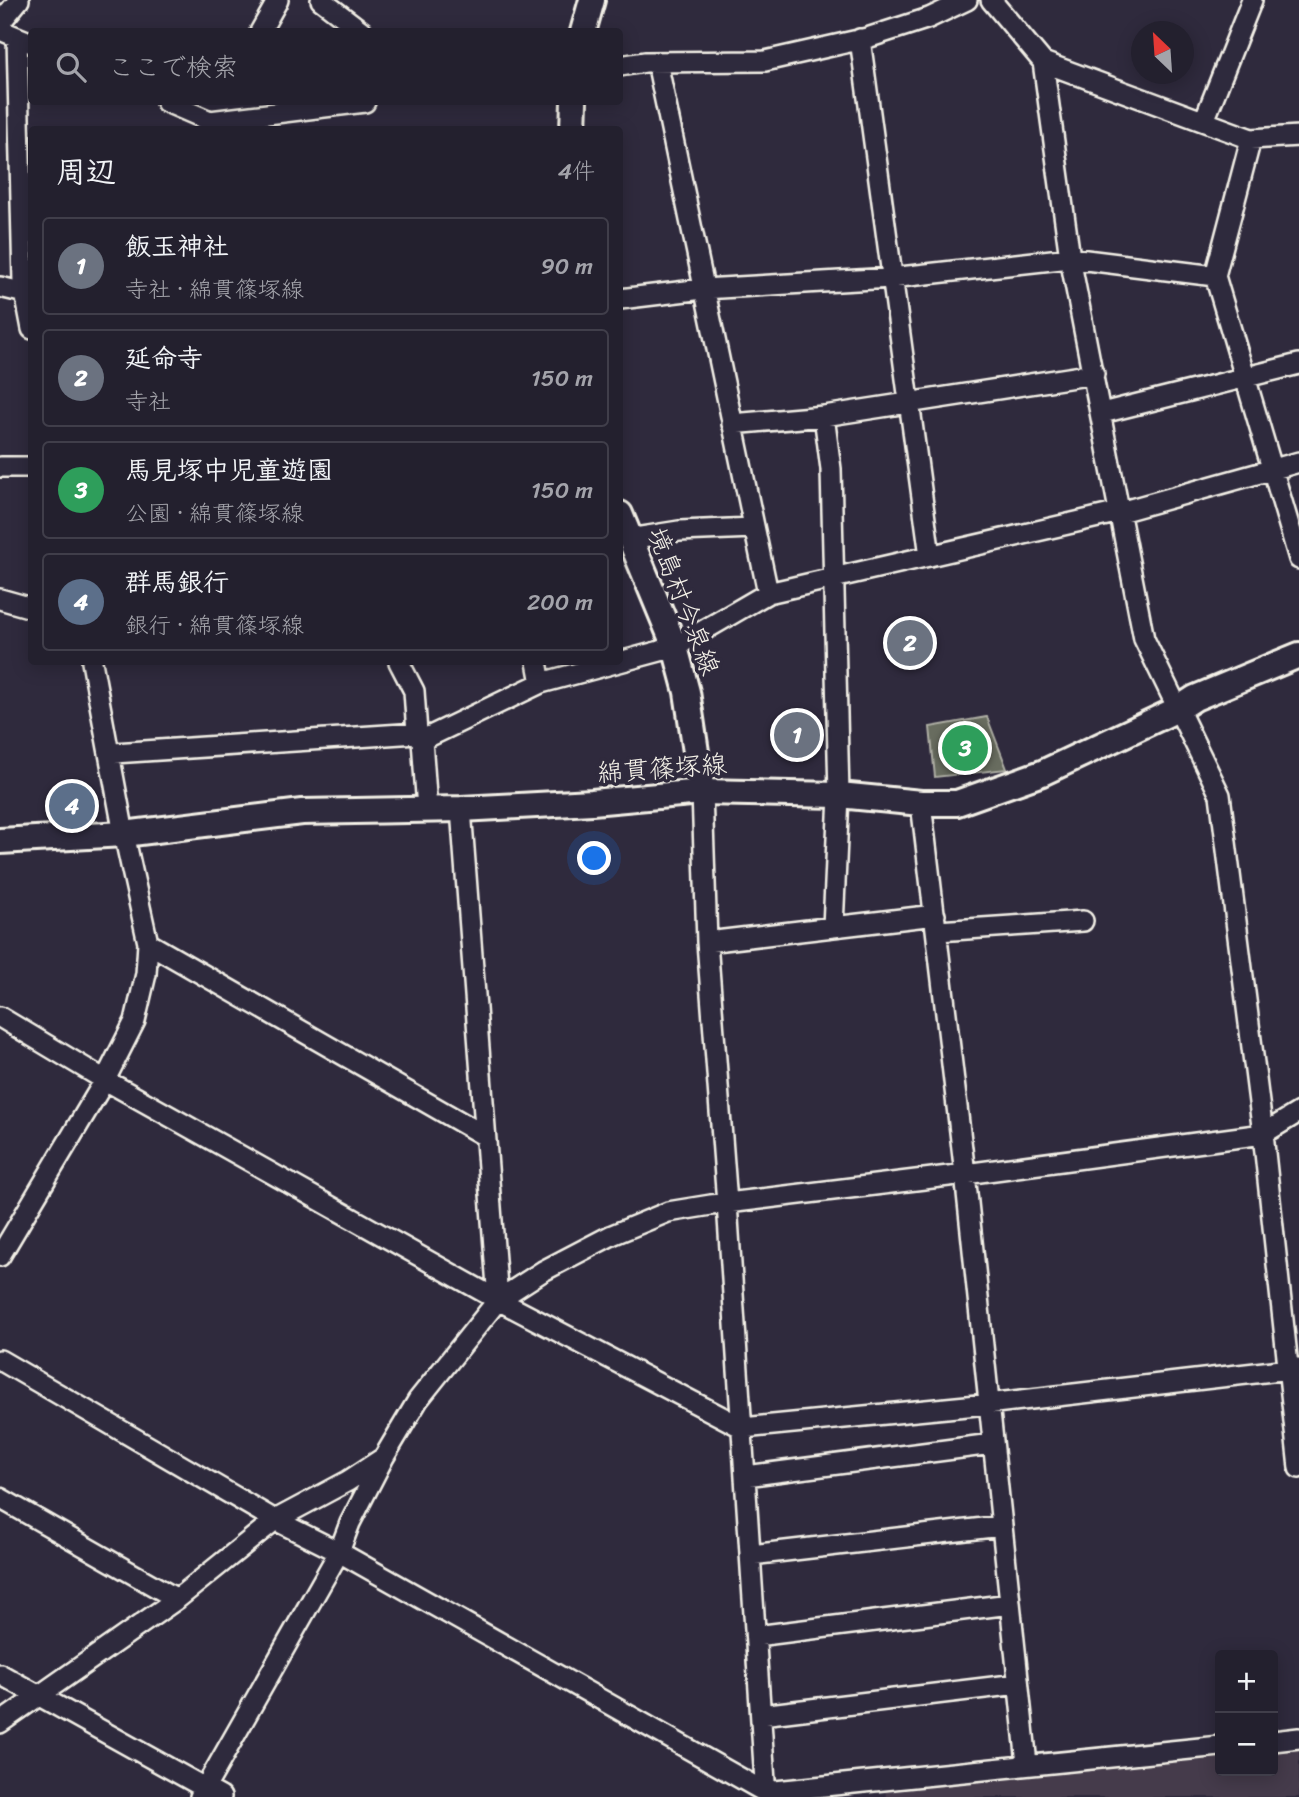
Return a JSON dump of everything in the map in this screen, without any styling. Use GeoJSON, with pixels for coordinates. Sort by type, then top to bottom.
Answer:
{"type":"FeatureCollection","features":[{"type":"Feature","properties":{"kind":"main road"},"geometry":{"type":"LineString","coordinates":[[584,28],[592,0]]}},
{"type":"Feature","properties":{"kind":"main road"},"geometry":{"type":"LineString","coordinates":[[573,126],[574,105]]}},
{"type":"Feature","properties":{"kind":"main road","name":"境島村今泉線"},"geometry":{"type":"LineString","coordinates":[[623,522],[675,647],[687,692],[702,792]]}},
{"type":"Feature","properties":{"kind":"main road","name":"綿貫篠塚線"},"geometry":{"type":"LineString","coordinates":[[0,841],[124,834],[302,812],[461,809],[592,802],[702,792],[839,795],[921,803],[957,803],[1042,774],[1178,709],[1195,698],[1299,655]]}},
{"type":"Feature","properties":{"kind":"street"},"geometry":{"type":"LineString","coordinates":[[0,23],[19,0]]}},
{"type":"Feature","properties":{"kind":"street"},"geometry":{"type":"LineString","coordinates":[[262,28],[278,0]]}},
{"type":"Feature","properties":{"kind":"street"},"geometry":{"type":"LineString","coordinates":[[321,0],[358,28]]}},
{"type":"Feature","properties":{"kind":"street"},"geometry":{"type":"LineString","coordinates":[[623,66],[657,62],[765,61],[860,40],[929,18],[967,0]]}},
{"type":"Feature","properties":{"kind":"street"},"geometry":{"type":"LineString","coordinates":[[991,0],[1043,62],[1251,139],[1299,136]]}},
{"type":"Feature","properties":{"kind":"street"},"geometry":{"type":"LineString","coordinates":[[1204,121],[1252,0]]}},
{"type":"Feature","properties":{"kind":"street"},"geometry":{"type":"LineString","coordinates":[[16,37],[24,288],[28,308]]}},
{"type":"Feature","properties":{"kind":"street"},"geometry":{"type":"LineString","coordinates":[[860,40],[930,556]]}},
{"type":"Feature","properties":{"kind":"street"},"geometry":{"type":"LineString","coordinates":[[657,62],[768,593]]}},
{"type":"Feature","properties":{"kind":"street"},"geometry":{"type":"LineString","coordinates":[[1043,62],[1070,258],[1144,639],[1220,795],[1293,1368],[1299,1468]]}},
{"type":"Feature","properties":{"kind":"street"},"geometry":{"type":"LineString","coordinates":[[172,105],[210,125],[345,105]]}},
{"type":"Feature","properties":{"kind":"street"},"geometry":{"type":"LineString","coordinates":[[210,125],[220,105]]}},
{"type":"Feature","properties":{"kind":"street"},"geometry":{"type":"LineString","coordinates":[[1251,139],[1215,276],[1299,559]]}},
{"type":"Feature","properties":{"kind":"street"},"geometry":{"type":"LineString","coordinates":[[623,299],[703,289],[891,278],[1070,258],[1215,276]]}},
{"type":"Feature","properties":{"kind":"street"},"geometry":{"type":"LineString","coordinates":[[0,287],[24,288]]}},
{"type":"Feature","properties":{"kind":"street"},"geometry":{"type":"LineString","coordinates":[[1102,413],[1299,364]]}},
{"type":"Feature","properties":{"kind":"street"},"geometry":{"type":"LineString","coordinates":[[732,424],[824,416],[1094,374]]}},
{"type":"Feature","properties":{"kind":"street"},"geometry":{"type":"LineString","coordinates":[[824,416],[831,469],[839,795],[834,927]]}},
{"type":"Feature","properties":{"kind":"street"},"geometry":{"type":"LineString","coordinates":[[623,661],[675,647],[768,593],[1121,512],[1299,462]]}},
{"type":"Feature","properties":{"kind":"street"},"geometry":{"type":"LineString","coordinates":[[0,467],[28,467]]}},
{"type":"Feature","properties":{"kind":"street"},"geometry":{"type":"LineString","coordinates":[[629,539],[679,531],[754,528]]}},
{"type":"Feature","properties":{"kind":"street"},"geometry":{"type":"LineString","coordinates":[[0,598],[28,607]]}},
{"type":"Feature","properties":{"kind":"street"},"geometry":{"type":"LineString","coordinates":[[0,1256],[105,1080],[135,1021],[146,974],[148,943],[124,834],[93,665]]}},
{"type":"Feature","properties":{"kind":"street"},"geometry":{"type":"LineString","coordinates":[[401,665],[414,691],[427,809]]}},
{"type":"Feature","properties":{"kind":"street"},"geometry":{"type":"LineString","coordinates":[[538,665],[541,683]]}},
{"type":"Feature","properties":{"kind":"street"},"geometry":{"type":"LineString","coordinates":[[114,753],[420,736],[541,683],[608,665]]}},
{"type":"Feature","properties":{"kind":"street"},"geometry":{"type":"LineString","coordinates":[[702,792],[707,942],[743,1428],[766,1795]]}},
{"type":"Feature","properties":{"kind":"street"},"geometry":{"type":"LineString","coordinates":[[921,803],[965,1174],[1027,1764]]}},
{"type":"Feature","properties":{"kind":"street"},"geometry":{"type":"LineString","coordinates":[[461,809],[498,1300]]}},
{"type":"Feature","properties":{"kind":"street"},"geometry":{"type":"LineString","coordinates":[[707,942],[834,927],[1083,921]]}},
{"type":"Feature","properties":{"kind":"street"},"geometry":{"type":"LineString","coordinates":[[148,943],[485,1136]]}},
{"type":"Feature","properties":{"kind":"street"},"geometry":{"type":"LineString","coordinates":[[0,1017],[105,1080],[498,1300],[743,1428],[988,1404],[1293,1368]]}},
{"type":"Feature","properties":{"kind":"street"},"geometry":{"type":"LineString","coordinates":[[0,1674],[209,1794],[339,1552],[350,1523],[384,1457],[418,1400],[498,1300],[543,1270],[612,1235],[668,1212],[1263,1134],[1299,1112]]}},
{"type":"Feature","properties":{"kind":"street"},"geometry":{"type":"LineString","coordinates":[[0,1360],[275,1520],[339,1552],[766,1795],[1027,1764],[1215,1746]]}},
{"type":"Feature","properties":{"kind":"street"},"geometry":{"type":"LineString","coordinates":[[746,1476],[992,1444]]}},
{"type":"Feature","properties":{"kind":"street"},"geometry":{"type":"LineString","coordinates":[[0,1723],[177,1599],[275,1520],[348,1481],[384,1457]]}},
{"type":"Feature","properties":{"kind":"street"},"geometry":{"type":"LineString","coordinates":[[0,1498],[177,1599]]}},
{"type":"Feature","properties":{"kind":"street"},"geometry":{"type":"LineString","coordinates":[[751,1555],[1001,1526]]}},
{"type":"Feature","properties":{"kind":"street"},"geometry":{"type":"LineString","coordinates":[[756,1636],[1010,1604]]}},
{"type":"Feature","properties":{"kind":"street"},"geometry":{"type":"LineString","coordinates":[[761,1715],[1018,1684]]}},
{"type":"Feature","properties":{"kind":"street"},"geometry":{"type":"LineString","coordinates":[[1278,1740],[1299,1738]]}},
{"type":"Feature","properties":{"kind":"shaded area"},"geometry":{"type":"Polygon","coordinates":[[[1299,1747],[1299,1797],[886,1797],[885,1789],[1215,1756],[1215,1776],[1278,1776],[1278,1749],[1299,1747]]]}},
{"type":"Feature","properties":{"kind":"green space"},"geometry":{"type":"Polygon","coordinates":[[[987,717],[1007,769],[935,777],[930,727],[987,717]]]}},
{"type":"Feature","properties":{"kind":"place","name":"延命寺"},"geometry":{"type":"Point","coordinates":[910,643]}},
{"type":"Feature","properties":{"kind":"place","name":"飯玉神社"},"geometry":{"type":"Point","coordinates":[797,735]}},
{"type":"Feature","properties":{"kind":"place","name":"馬見塚中児童遊園"},"geometry":{"type":"Point","coordinates":[965,748]}},
{"type":"Feature","properties":{"kind":"place","name":"群馬銀行"},"geometry":{"type":"Point","coordinates":[72,806]}}]}
